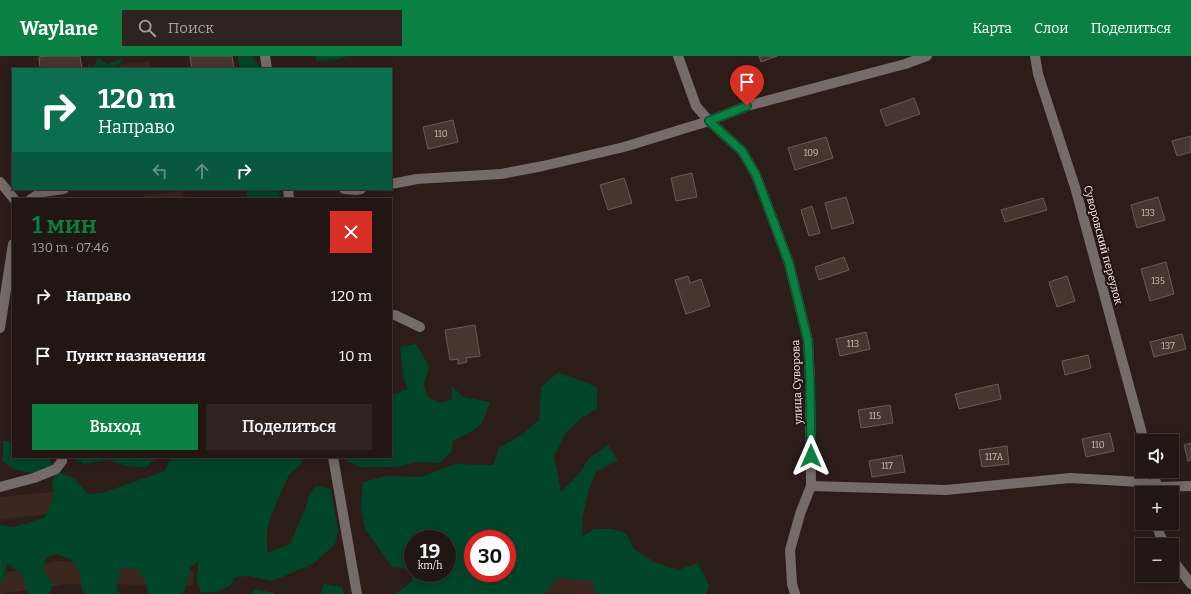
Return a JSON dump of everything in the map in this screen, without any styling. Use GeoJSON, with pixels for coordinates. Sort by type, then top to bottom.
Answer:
{"type":"FeatureCollection","features":[{"type":"Feature","properties":{"kind":"street"},"geometry":{"type":"LineString","coordinates":[[265,56],[267,68]]}},
{"type":"Feature","properties":{"kind":"street","name":"улица Суворова"},"geometry":{"type":"LineString","coordinates":[[678,56],[696,106],[709,121],[742,151],[756,175],[789,263],[808,341],[811,486],[800,514],[790,550],[792,584],[795,594]]}},
{"type":"Feature","properties":{"kind":"street"},"geometry":{"type":"LineString","coordinates":[[392,184],[417,179],[501,174],[624,147],[709,121],[747,106],[905,64],[927,56]]}},
{"type":"Feature","properties":{"kind":"street","name":"Суворовский переулок"},"geometry":{"type":"LineString","coordinates":[[1035,56],[1038,74],[1075,187],[1142,434]]}},
{"type":"Feature","properties":{"kind":"street"},"geometry":{"type":"LineString","coordinates":[[0,182],[13,198]]}},
{"type":"Feature","properties":{"kind":"street"},"geometry":{"type":"LineString","coordinates":[[33,198],[42,192],[57,190]]}},
{"type":"Feature","properties":{"kind":"street"},"geometry":{"type":"LineString","coordinates":[[0,328],[12,250]]}},
{"type":"Feature","properties":{"kind":"street"},"geometry":{"type":"LineString","coordinates":[[392,315],[420,327]]}},
{"type":"Feature","properties":{"kind":"street"},"geometry":{"type":"LineString","coordinates":[[0,487],[34,478],[56,469],[62,461],[62,458]]}},
{"type":"Feature","properties":{"kind":"street"},"geometry":{"type":"LineString","coordinates":[[333,458],[357,594]]}},
{"type":"Feature","properties":{"kind":"street"},"geometry":{"type":"LineString","coordinates":[[811,486],[946,490],[1070,478],[1141,482],[1148,486]]}},
{"type":"Feature","properties":{"kind":"street"},"geometry":{"type":"LineString","coordinates":[[1179,487],[1191,486]]}},
{"type":"Feature","properties":{"kind":"street"},"geometry":{"type":"LineString","coordinates":[[1179,568],[1191,584]]}},
{"type":"Feature","properties":{"kind":"shaded area"},"geometry":{"type":"Polygon","coordinates":[[[149,61],[151,68],[119,68],[119,65],[149,61]]]}},
{"type":"Feature","properties":{"kind":"shaded area"},"geometry":{"type":"Polygon","coordinates":[[[182,191],[185,198],[144,198],[144,196],[182,191]]]}},
{"type":"Feature","properties":{"kind":"shaded area"},"geometry":{"type":"Polygon","coordinates":[[[61,491],[62,512],[0,520],[0,497],[61,491]]]}},
{"type":"Feature","properties":{"kind":"shaded area"},"geometry":{"type":"Polygon","coordinates":[[[58,561],[193,571],[193,585],[65,584],[0,594],[0,574],[58,561]]]}},
{"type":"Feature","properties":{"kind":"shaded area"},"geometry":{"type":"Polygon","coordinates":[[[557,578],[592,581],[597,594],[545,593],[557,578]]]}},
{"type":"Feature","properties":{"kind":"green space"},"geometry":{"type":"Polygon","coordinates":[[[238,56],[252,56],[260,68],[240,68],[238,56]]]}},
{"type":"Feature","properties":{"kind":"green space"},"geometry":{"type":"Polygon","coordinates":[[[315,56],[348,56],[335,60],[317,61],[315,56]]]}},
{"type":"Feature","properties":{"kind":"green space"},"geometry":{"type":"Polygon","coordinates":[[[98,58],[108,64],[122,58],[117,68],[89,68],[88,65],[94,67],[98,58]]]}},
{"type":"Feature","properties":{"kind":"green space"},"geometry":{"type":"Polygon","coordinates":[[[247,190],[278,190],[281,198],[247,198],[247,190]]]}},
{"type":"Feature","properties":{"kind":"green space"},"geometry":{"type":"Polygon","coordinates":[[[416,344],[429,366],[424,384],[428,397],[440,403],[452,399],[452,386],[463,397],[490,402],[482,423],[471,432],[453,441],[451,452],[439,463],[418,462],[394,467],[361,467],[345,460],[345,458],[392,458],[392,395],[408,389],[403,376],[400,347],[416,344]]]}},
{"type":"Feature","properties":{"kind":"green space"},"geometry":{"type":"Polygon","coordinates":[[[558,372],[597,387],[597,409],[580,419],[566,433],[554,456],[561,492],[579,474],[589,458],[608,445],[618,460],[596,472],[588,492],[582,520],[583,536],[594,529],[612,529],[626,533],[634,549],[654,562],[678,570],[698,563],[709,585],[706,594],[597,594],[592,581],[557,578],[544,594],[395,594],[412,582],[456,582],[456,530],[404,530],[404,568],[392,567],[365,529],[361,508],[363,482],[387,476],[421,477],[455,464],[493,465],[499,448],[524,433],[539,420],[541,387],[558,372]]]}},
{"type":"Feature","properties":{"kind":"green space"},"geometry":{"type":"Polygon","coordinates":[[[3,441],[12,441],[12,458],[50,458],[52,465],[31,473],[13,469],[3,461],[3,441]]]}},
{"type":"Feature","properties":{"kind":"green space"},"geometry":{"type":"Polygon","coordinates":[[[155,458],[146,468],[127,466],[108,460],[84,464],[74,459],[155,458]]]}},
{"type":"Feature","properties":{"kind":"green space"},"geometry":{"type":"Polygon","coordinates":[[[171,458],[302,458],[303,462],[289,475],[274,508],[267,529],[267,553],[290,544],[310,494],[316,486],[331,489],[338,530],[335,544],[313,564],[272,581],[249,576],[235,577],[230,586],[216,592],[201,593],[197,580],[198,562],[190,567],[185,590],[182,594],[148,594],[146,582],[137,569],[121,568],[117,586],[119,594],[85,594],[82,590],[80,573],[71,559],[56,554],[46,558],[44,571],[53,584],[49,594],[29,594],[20,573],[7,563],[4,581],[0,583],[0,525],[13,527],[44,518],[53,498],[52,480],[58,472],[75,479],[88,494],[102,493],[165,471],[171,458]]]}},
{"type":"Feature","properties":{"kind":"green space"},"geometry":{"type":"Polygon","coordinates":[[[324,584],[342,587],[344,594],[321,594],[324,584]]]}},
{"type":"Feature","properties":{"kind":"green space"},"geometry":{"type":"Polygon","coordinates":[[[255,589],[274,593],[274,594],[251,594],[255,589]]]}},
{"type":"Feature","properties":{"kind":"building"},"geometry":{"type":"Polygon","coordinates":[[[80,56],[82,68],[40,68],[39,57],[80,56]]]}},
{"type":"Feature","properties":{"kind":"building"},"geometry":{"type":"Polygon","coordinates":[[[190,56],[232,56],[234,68],[192,68],[190,56]]]}},
{"type":"Feature","properties":{"kind":"building"},"geometry":{"type":"Polygon","coordinates":[[[759,56],[777,56],[761,62],[759,56]]]}},
{"type":"Feature","properties":{"kind":"building"},"geometry":{"type":"Polygon","coordinates":[[[914,98],[920,114],[886,126],[880,110],[914,98]]]}},
{"type":"Feature","properties":{"kind":"building"},"geometry":{"type":"Polygon","coordinates":[[[453,120],[458,142],[428,149],[423,127],[453,120]]]}},
{"type":"Feature","properties":{"kind":"building"},"geometry":{"type":"Polygon","coordinates":[[[1191,136],[1191,152],[1177,156],[1172,141],[1191,136]]]}},
{"type":"Feature","properties":{"kind":"building"},"geometry":{"type":"Polygon","coordinates":[[[826,137],[833,158],[795,170],[788,148],[826,137]]]}},
{"type":"Feature","properties":{"kind":"building"},"geometry":{"type":"Polygon","coordinates":[[[692,173],[697,197],[676,201],[671,178],[692,173]]]}},
{"type":"Feature","properties":{"kind":"building"},"geometry":{"type":"Polygon","coordinates":[[[624,178],[632,203],[608,210],[600,185],[624,178]]]}},
{"type":"Feature","properties":{"kind":"building"},"geometry":{"type":"Polygon","coordinates":[[[846,197],[854,223],[832,229],[825,203],[846,197]]]}},
{"type":"Feature","properties":{"kind":"building"},"geometry":{"type":"Polygon","coordinates":[[[1158,197],[1165,220],[1137,228],[1131,205],[1158,197]]]}},
{"type":"Feature","properties":{"kind":"building"},"geometry":{"type":"Polygon","coordinates":[[[1043,198],[1047,210],[1005,222],[1001,210],[1043,198]]]}},
{"type":"Feature","properties":{"kind":"building"},"geometry":{"type":"Polygon","coordinates":[[[812,206],[820,233],[809,236],[801,210],[812,206]]]}},
{"type":"Feature","properties":{"kind":"building"},"geometry":{"type":"Polygon","coordinates":[[[844,257],[849,270],[819,280],[815,267],[844,257]]]}},
{"type":"Feature","properties":{"kind":"building"},"geometry":{"type":"Polygon","coordinates":[[[1166,262],[1174,294],[1150,301],[1141,269],[1166,262]]]}},
{"type":"Feature","properties":{"kind":"building"},"geometry":{"type":"Polygon","coordinates":[[[688,276],[690,283],[701,279],[710,306],[686,314],[675,280],[688,276]]]}},
{"type":"Feature","properties":{"kind":"building"},"geometry":{"type":"Polygon","coordinates":[[[1067,276],[1075,301],[1057,307],[1049,282],[1067,276]]]}},
{"type":"Feature","properties":{"kind":"building"},"geometry":{"type":"Polygon","coordinates":[[[475,325],[480,356],[466,358],[467,362],[458,364],[458,359],[450,360],[445,330],[475,325]]]}},
{"type":"Feature","properties":{"kind":"building"},"geometry":{"type":"Polygon","coordinates":[[[866,332],[870,349],[840,356],[836,339],[866,332]]]}},
{"type":"Feature","properties":{"kind":"building"},"geometry":{"type":"Polygon","coordinates":[[[1182,334],[1186,349],[1154,357],[1150,342],[1182,334]]]}},
{"type":"Feature","properties":{"kind":"building"},"geometry":{"type":"Polygon","coordinates":[[[1088,355],[1091,368],[1065,375],[1062,361],[1088,355]]]}},
{"type":"Feature","properties":{"kind":"building"},"geometry":{"type":"Polygon","coordinates":[[[998,384],[1001,399],[959,409],[955,394],[998,384]]]}},
{"type":"Feature","properties":{"kind":"building"},"geometry":{"type":"Polygon","coordinates":[[[890,405],[893,423],[861,428],[858,410],[890,405]]]}},
{"type":"Feature","properties":{"kind":"building"},"geometry":{"type":"Polygon","coordinates":[[[1110,433],[1114,451],[1086,457],[1082,439],[1110,433]]]}},
{"type":"Feature","properties":{"kind":"building"},"geometry":{"type":"Polygon","coordinates":[[[1191,443],[1191,460],[1188,461],[1184,445],[1191,443]]]}},
{"type":"Feature","properties":{"kind":"building"},"geometry":{"type":"Polygon","coordinates":[[[1007,446],[1009,464],[982,467],[979,450],[1007,446]]]}},
{"type":"Feature","properties":{"kind":"building"},"geometry":{"type":"Polygon","coordinates":[[[902,455],[905,472],[872,477],[869,461],[902,455]]]}},
{"type":"Feature","properties":{"kind":"route"},"geometry":{"type":"LineString","coordinates":[[747,106],[709,121],[742,151],[756,175],[789,263],[808,341],[811,456]]}}]}
